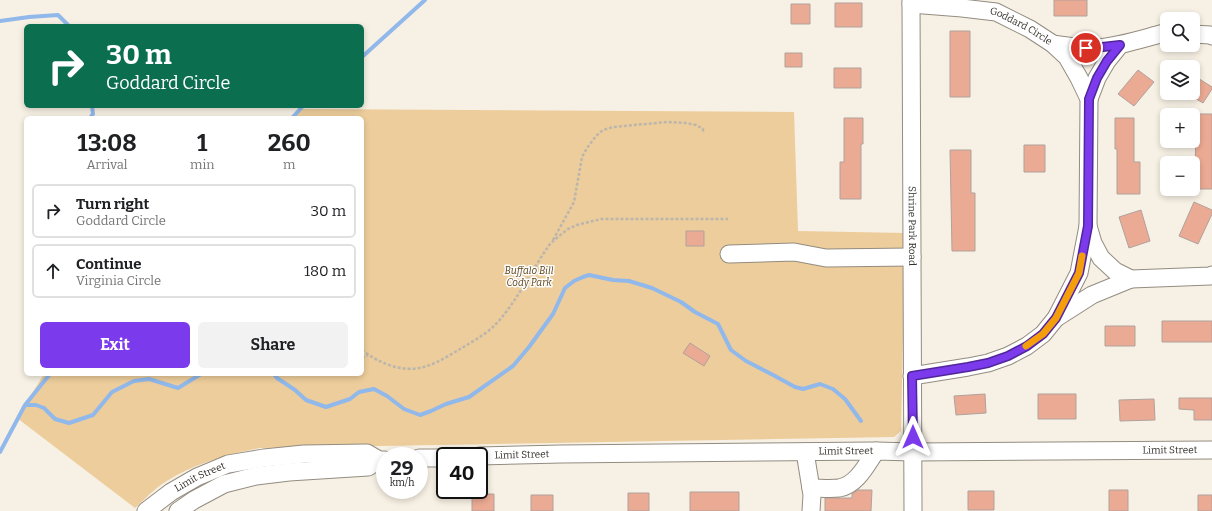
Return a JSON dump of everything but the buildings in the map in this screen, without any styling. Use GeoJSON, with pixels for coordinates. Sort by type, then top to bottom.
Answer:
{"type":"FeatureCollection","features":[{"type":"Feature","properties":{"kind":"street","name":"Goddard Circle"},"geometry":{"type":"LineString","coordinates":[[911,2],[996,12],[1030,29],[1053,44],[1067,57],[1089,99],[1088,226],[1079,273],[1056,318],[1043,334],[1027,346],[1008,356],[988,363],[912,376]]}},
{"type":"Feature","properties":{"kind":"street","name":"Shrine Park Road"},"geometry":{"type":"LineString","coordinates":[[911,2],[913,511]]}},
{"type":"Feature","properties":{"kind":"street"},"geometry":{"type":"LineString","coordinates":[[1200,34],[1212,36]]}},
{"type":"Feature","properties":{"kind":"street"},"geometry":{"type":"LineString","coordinates":[[1053,44],[1078,48],[1094,48],[1120,45],[1160,35]]}},
{"type":"Feature","properties":{"kind":"street"},"geometry":{"type":"LineString","coordinates":[[1089,99],[1097,78],[1107,61],[1120,45]]}},
{"type":"Feature","properties":{"kind":"street"},"geometry":{"type":"LineString","coordinates":[[1088,226],[1092,243],[1101,258],[1115,271],[1131,279],[1211,276]]}},
{"type":"Feature","properties":{"kind":"street"},"geometry":{"type":"LineString","coordinates":[[729,254],[794,252],[826,258],[912,257]]}},
{"type":"Feature","properties":{"kind":"street","name":"Goddard Circle"},"geometry":{"type":"LineString","coordinates":[[1056,318],[1092,295],[1131,279]]}},
{"type":"Feature","properties":{"kind":"street","name":"Limit Street"},"geometry":{"type":"LineString","coordinates":[[488,456],[876,451],[1212,450]]}},
{"type":"Feature","properties":{"kind":"street"},"geometry":{"type":"LineString","coordinates":[[811,488],[839,488],[850,484],[861,472],[876,451]]}},
{"type":"Feature","properties":{"kind":"street"},"geometry":{"type":"LineString","coordinates":[[805,452],[812,495],[811,511]]}},
{"type":"Feature","properties":{"kind":"street","name":"Limit Street"},"geometry":{"type":"LineString","coordinates":[[146,511],[171,492],[197,477],[228,464],[264,458],[304,454],[367,453],[376,457]]}},
{"type":"Feature","properties":{"kind":"street","name":"Limit Street"},"geometry":{"type":"LineString","coordinates":[[178,511],[194,500],[224,484],[256,476],[289,472],[368,467],[376,463]]}},
{"type":"Feature","properties":{"kind":"path"},"geometry":{"type":"LineString","coordinates":[[364,351],[374,358],[397,367],[410,369],[419,368],[442,359],[472,342],[495,325],[512,304],[550,244],[574,202],[582,157],[596,136],[603,130],[613,127],[667,122],[696,125],[703,129],[703,134]]}},
{"type":"Feature","properties":{"kind":"path"},"geometry":{"type":"LineString","coordinates":[[550,244],[568,228],[601,219],[728,219]]}},
{"type":"Feature","properties":{"kind":"path"},"geometry":{"type":"LineString","coordinates":[[364,357],[369,355]]}},
{"type":"Feature","properties":{"kind":"green space","name":"Buffalo Bill Cody Park"},"geometry":{"type":"Polygon","coordinates":[[[300,109],[794,112],[798,231],[905,233],[901,431],[894,437],[260,448],[235,453],[187,470],[161,485],[135,508],[17,418],[43,376],[364,376],[364,116],[294,116],[300,109]]]}},
{"type":"Feature","properties":{"kind":"waterway"},"geometry":{"type":"LineString","coordinates":[[364,55],[425,0]]}},
{"type":"Feature","properties":{"kind":"waterway"},"geometry":{"type":"LineString","coordinates":[[0,21],[58,15],[67,24]]}},
{"type":"Feature","properties":{"kind":"waterway"},"geometry":{"type":"LineString","coordinates":[[92,108],[93,114],[92,116]]}},
{"type":"Feature","properties":{"kind":"waterway"},"geometry":{"type":"LineString","coordinates":[[294,116],[301,108]]}},
{"type":"Feature","properties":{"kind":"waterway"},"geometry":{"type":"LineString","coordinates":[[276,376],[306,400],[326,407],[350,399],[359,392],[374,389],[387,396],[404,409],[420,415],[446,404],[469,397],[513,366],[553,314],[565,288],[574,281],[589,275],[613,280],[629,281],[652,288],[681,302],[695,312],[718,324],[731,350],[746,361],[795,387],[803,389],[820,384],[833,389],[845,399],[861,421]]}},
{"type":"Feature","properties":{"kind":"waterway"},"geometry":{"type":"LineString","coordinates":[[0,452],[25,405],[48,376]]}},
{"type":"Feature","properties":{"kind":"waterway"},"geometry":{"type":"LineString","coordinates":[[25,405],[36,405],[44,408],[55,419],[69,423],[93,415],[112,392],[134,381],[149,379],[178,388],[198,376]]}},
{"type":"Feature","properties":{"kind":"slow traffic"},"geometry":{"type":"LineString","coordinates":[[1026,346],[1043,334],[1056,318],[1079,273],[1082,256]]}},
{"type":"Feature","properties":{"kind":"route"},"geometry":{"type":"LineString","coordinates":[[913,437],[912,376],[988,363],[1008,356],[1027,346],[1043,334],[1056,318],[1079,273],[1088,226],[1089,99],[1097,78],[1107,61],[1120,45],[1086,48]]}}]}
